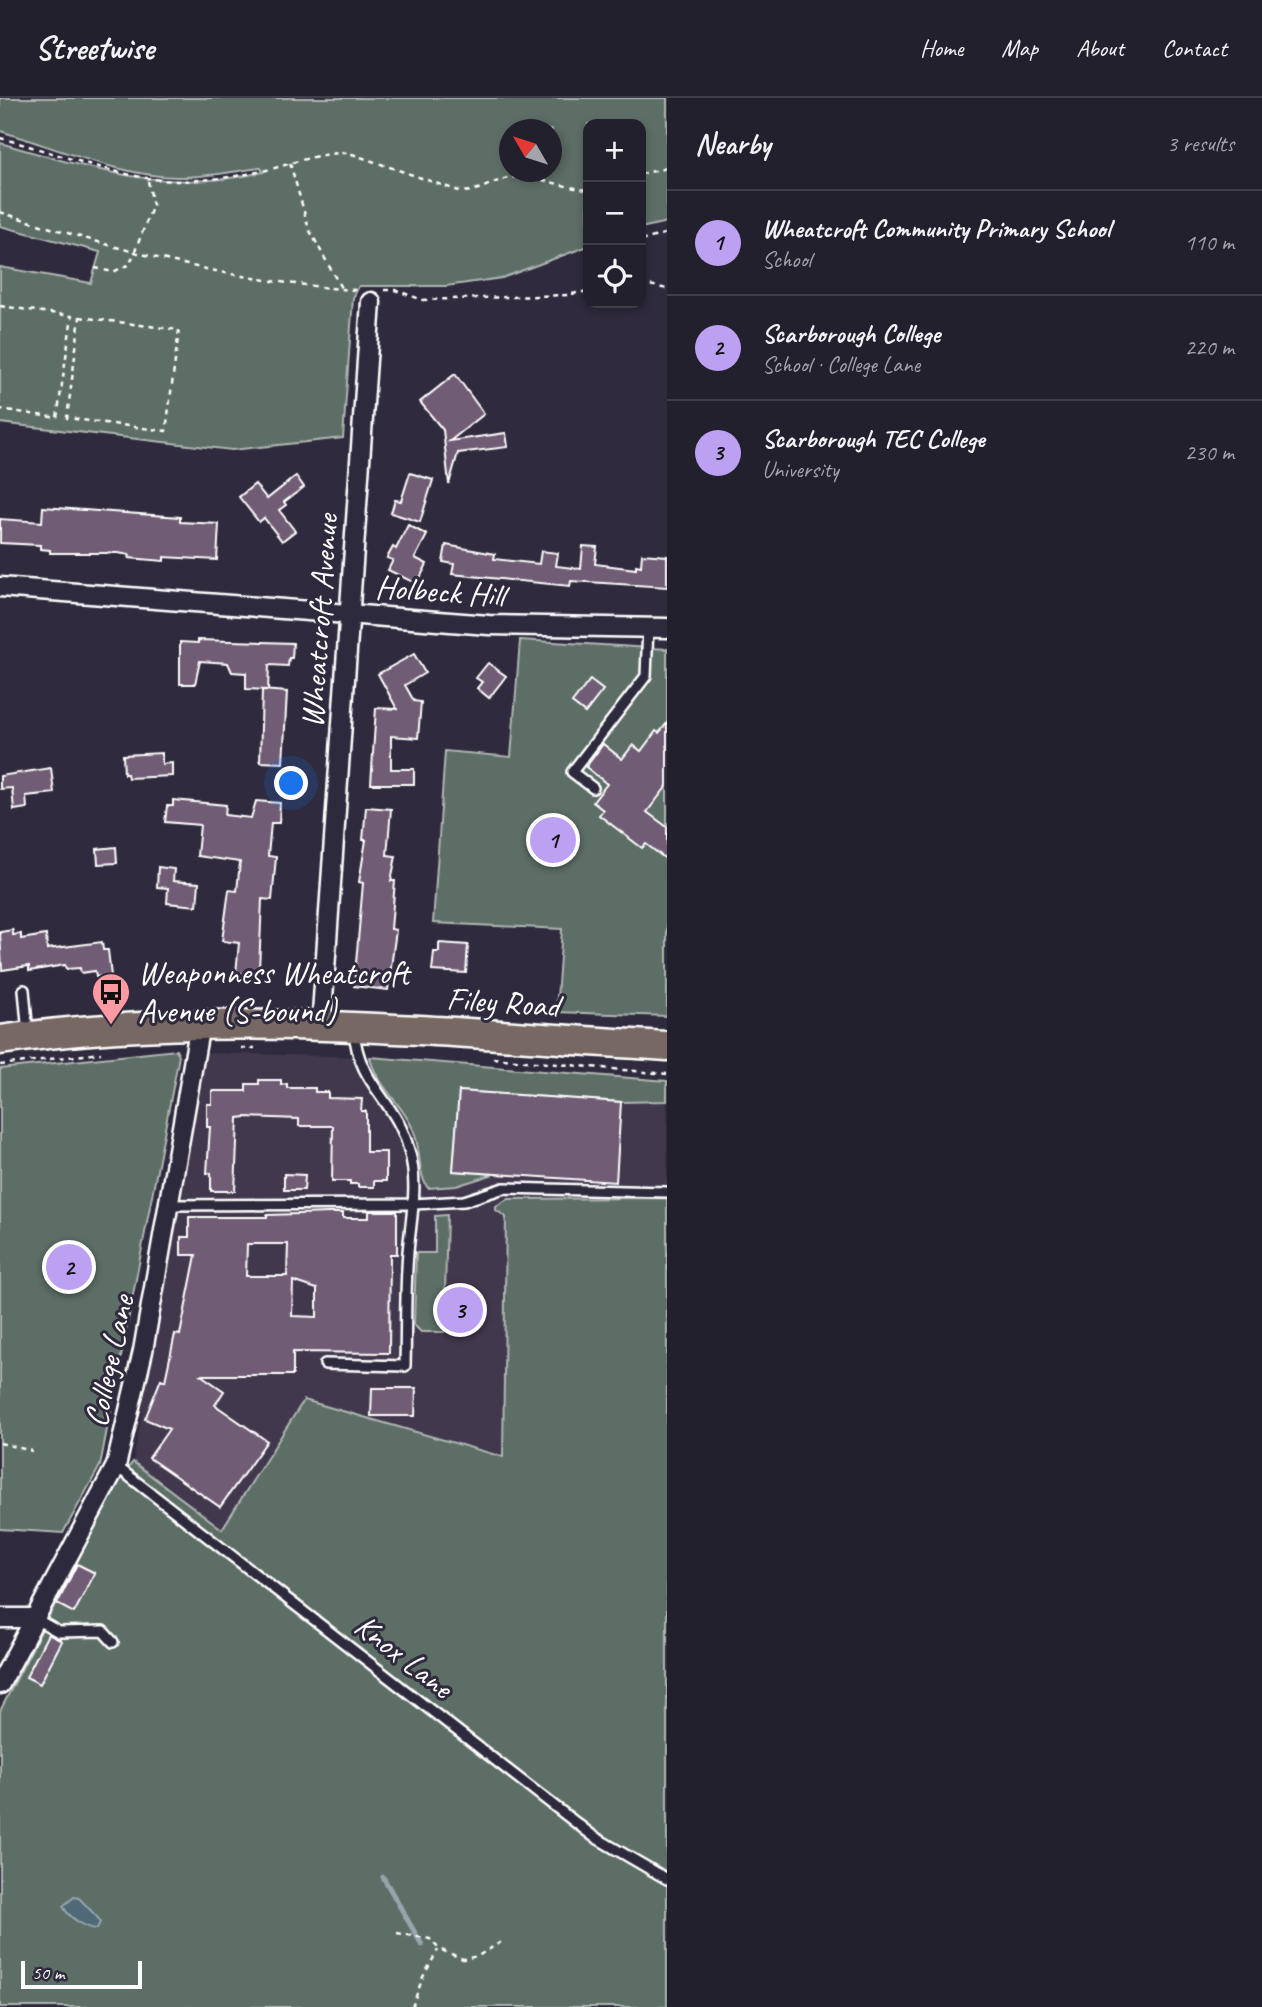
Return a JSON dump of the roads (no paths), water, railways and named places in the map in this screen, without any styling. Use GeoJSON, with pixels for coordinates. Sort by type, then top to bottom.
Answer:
{"type":"FeatureCollection","features":[{"type":"Feature","properties":{"kind":"highway","name":"Filey Road"},"geometry":{"type":"LineString","coordinates":[[0,1040],[136,1024],[200,1024],[354,1028],[667,1046]]}},
{"type":"Feature","properties":{"kind":"highway"},"geometry":{"type":"LineString","coordinates":[[555,1041],[614,1054],[667,1057]]}},
{"type":"Feature","properties":{"kind":"street","name":"Wheatcroft Avenue"},"geometry":{"type":"LineString","coordinates":[[321,1028],[373,294]]}},
{"type":"Feature","properties":{"kind":"street","name":"Holbeck Hill"},"geometry":{"type":"LineString","coordinates":[[0,587],[489,625],[667,628]]}},
{"type":"Feature","properties":{"kind":"street","name":"College Lane"},"geometry":{"type":"LineString","coordinates":[[0,1684],[116,1466],[143,1352],[200,1024]]}},
{"type":"Feature","properties":{"kind":"street"},"geometry":{"type":"LineString","coordinates":[[0,1618],[34,1618]]}},
{"type":"Feature","properties":{"kind":"lane"},"geometry":{"type":"LineString","coordinates":[[593,788],[572,772],[646,676],[648,627]]}},
{"type":"Feature","properties":{"kind":"lane"},"geometry":{"type":"LineString","coordinates":[[24,990],[28,1036]]}},
{"type":"Feature","properties":{"kind":"lane"},"geometry":{"type":"LineString","coordinates":[[325,1364],[405,1366],[408,1253],[414,1204],[411,1155],[405,1133],[390,1107],[365,1076],[355,1048],[354,1028]]}},
{"type":"Feature","properties":{"kind":"lane"},"geometry":{"type":"LineString","coordinates":[[170,1205],[414,1204],[464,1201],[504,1188],[667,1192]]}},
{"type":"Feature","properties":{"kind":"lane","name":"Knox Lane"},"geometry":{"type":"LineString","coordinates":[[116,1466],[593,1836],[667,1879]]}},
{"type":"Feature","properties":{"kind":"lane"},"geometry":{"type":"LineString","coordinates":[[34,1618],[60,1632],[103,1631],[113,1643]]}},
{"type":"Feature","properties":{"kind":"water"},"geometry":{"type":"Polygon","coordinates":[[[74,1897],[79,1898],[98,1918],[100,1922],[97,1929],[83,1925],[65,1910],[63,1906],[74,1897]]]}},
{"type":"Feature","properties":{"kind":"waterway"},"geometry":{"type":"LineString","coordinates":[[383,1877],[422,1945]]}},
{"type":"Feature","properties":{"kind":"place","name":"Wheatcroft Community Primary School"},"geometry":{"type":"Point","coordinates":[553,840]}},
{"type":"Feature","properties":{"kind":"place","name":"Weaponness Wheatcroft Avenue (S-bound)"},"geometry":{"type":"Point","coordinates":[111,1026]}},
{"type":"Feature","properties":{"kind":"place","name":"Scarborough College"},"geometry":{"type":"Point","coordinates":[69,1267]}},
{"type":"Feature","properties":{"kind":"place","name":"Scarborough TEC College"},"geometry":{"type":"Point","coordinates":[460,1310]}}]}
